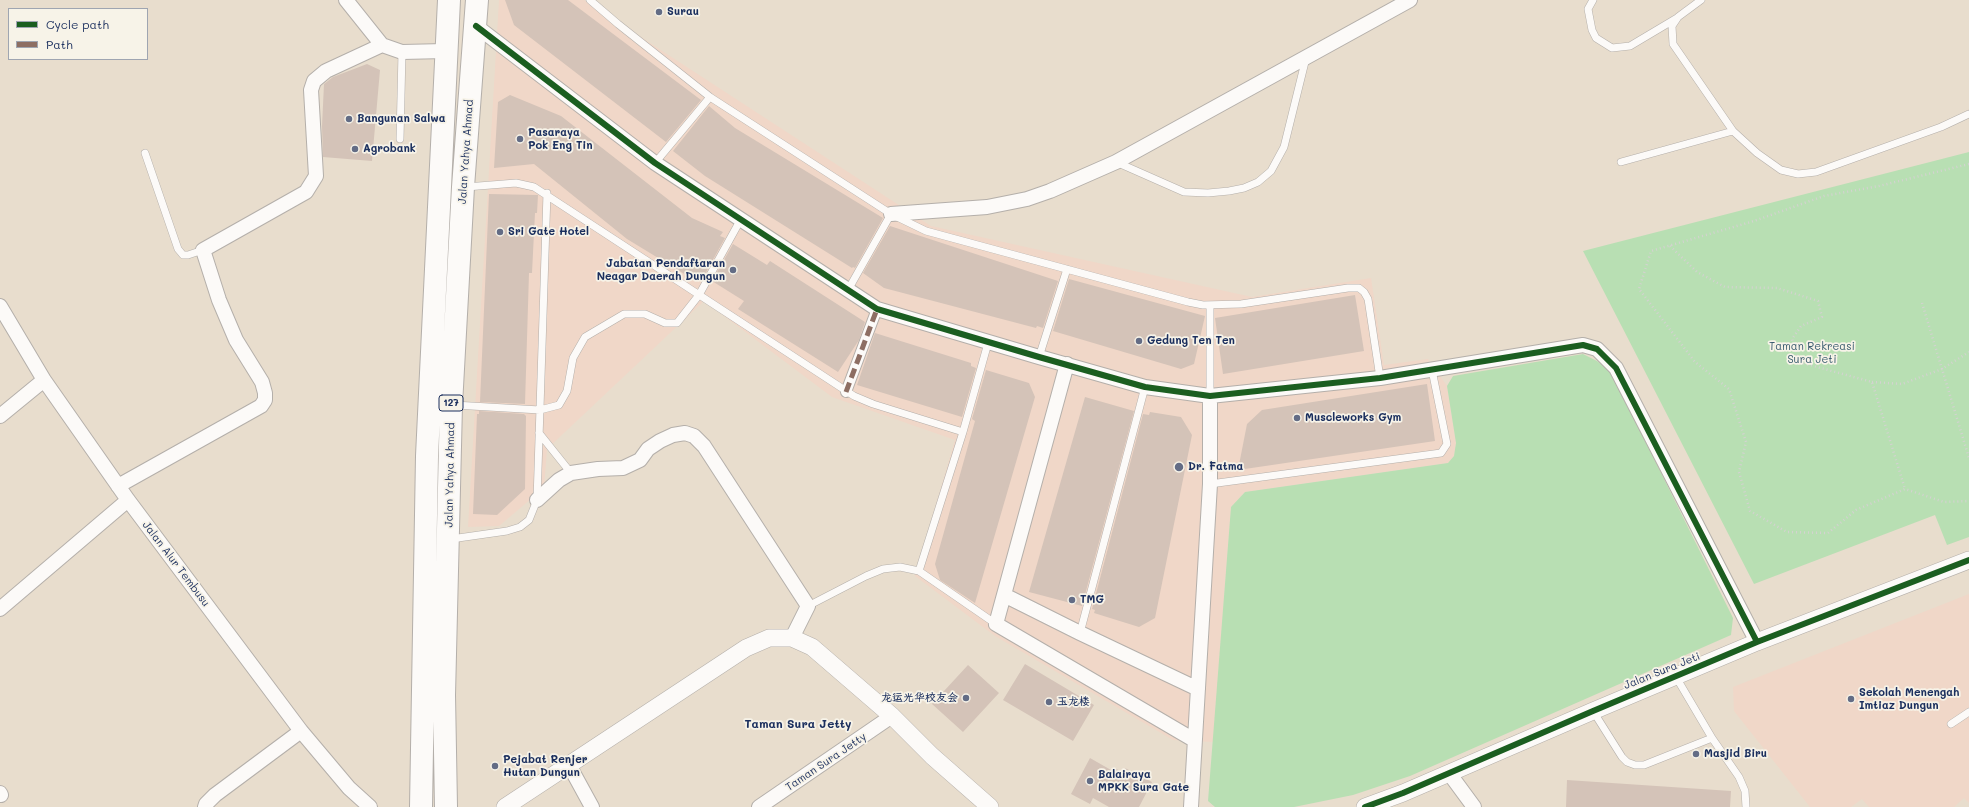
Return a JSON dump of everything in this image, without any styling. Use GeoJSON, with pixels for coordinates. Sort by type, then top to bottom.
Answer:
{"type":"FeatureCollection","features":[{"type":"Feature","properties":{"kind":"main road","name":"Jalan Yahya Ahmad"},"geometry":{"type":"LineString","coordinates":[[421,807],[427,456],[445,51],[449,0]]}},
{"type":"Feature","properties":{"kind":"main road","name":"Jalan Yahya Ahmad"},"geometry":{"type":"LineString","coordinates":[[446,807],[444,694],[451,405],[463,187],[478,0]]}},
{"type":"Feature","properties":{"kind":"street"},"geometry":{"type":"LineString","coordinates":[[346,0],[382,45],[402,52],[445,51]]}},
{"type":"Feature","properties":{"kind":"street"},"geometry":{"type":"LineString","coordinates":[[891,214],[987,207],[1010,203],[1050,191],[1116,162],[1410,0]]}},
{"type":"Feature","properties":{"kind":"street"},"geometry":{"type":"LineString","coordinates":[[476,26],[655,163],[877,309],[988,343],[1145,387],[1210,396],[1380,378],[1583,346],[1597,349],[1606,356],[1616,368],[1757,642]]}},
{"type":"Feature","properties":{"kind":"street"},"geometry":{"type":"LineString","coordinates":[[118,486],[261,406],[265,400],[262,382],[236,340],[219,300],[203,250],[306,192],[316,176],[311,90],[314,81],[326,70],[382,45]]}},
{"type":"Feature","properties":{"kind":"street","name":"Jalan Alur Tembusu"},"geometry":{"type":"LineString","coordinates":[[0,306],[44,380],[128,500],[301,731],[349,788],[370,807]]}},
{"type":"Feature","properties":{"kind":"street"},"geometry":{"type":"LineString","coordinates":[[846,392],[877,309]]}},
{"type":"Feature","properties":{"kind":"street"},"geometry":{"type":"LineString","coordinates":[[1067,364],[996,624],[1194,740]]}},
{"type":"Feature","properties":{"kind":"street"},"geometry":{"type":"LineString","coordinates":[[0,416],[44,380]]}},
{"type":"Feature","properties":{"kind":"street"},"geometry":{"type":"LineString","coordinates":[[1191,807],[1210,484],[1210,396]]}},
{"type":"Feature","properties":{"kind":"street"},"geometry":{"type":"LineString","coordinates":[[537,500],[559,480],[571,473],[598,469],[623,468],[640,460],[648,449],[673,435],[685,433],[694,436],[704,446],[808,606],[792,638]]}},
{"type":"Feature","properties":{"kind":"street"},"geometry":{"type":"LineString","coordinates":[[0,609],[128,500]]}},
{"type":"Feature","properties":{"kind":"street","name":"Jalan Sura Jeti"},"geometry":{"type":"LineString","coordinates":[[1365,807],[1449,774],[1592,710],[1676,677],[1757,642],[1969,560]]}},
{"type":"Feature","properties":{"kind":"street"},"geometry":{"type":"LineString","coordinates":[[1004,595],[1080,634],[1198,689]]}},
{"type":"Feature","properties":{"kind":"street"},"geometry":{"type":"LineString","coordinates":[[505,807],[746,648],[769,638],[792,638],[812,647],[892,716],[932,756],[990,807]]}},
{"type":"Feature","properties":{"kind":"street","name":"Taman Sura Jetty"},"geometry":{"type":"LineString","coordinates":[[759,807],[892,716]]}},
{"type":"Feature","properties":{"kind":"street"},"geometry":{"type":"LineString","coordinates":[[202,806],[301,731]]}},
{"type":"Feature","properties":{"kind":"street"},"geometry":{"type":"LineString","coordinates":[[569,765],[592,807]]}},
{"type":"Feature","properties":{"kind":"street"},"geometry":{"type":"LineString","coordinates":[[1449,774],[1474,807]]}},
{"type":"Feature","properties":{"kind":"lane"},"geometry":{"type":"LineString","coordinates":[[590,0],[710,97],[891,214],[926,231],[1188,302],[1210,305],[1241,304],[1348,288],[1358,288],[1364,292],[1368,298],[1380,378]]}},
{"type":"Feature","properties":{"kind":"lane"},"geometry":{"type":"LineString","coordinates":[[1592,0],[1588,9],[1592,30],[1596,38],[1612,48],[1630,46],[1701,0]]}},
{"type":"Feature","properties":{"kind":"lane"},"geometry":{"type":"LineString","coordinates":[[1678,16],[1672,26],[1673,44],[1733,131],[1757,154],[1781,170],[1798,174],[1816,172],[1941,127],[1969,114]]}},
{"type":"Feature","properties":{"kind":"lane"},"geometry":{"type":"LineString","coordinates":[[400,139],[402,52]]}},
{"type":"Feature","properties":{"kind":"lane"},"geometry":{"type":"LineString","coordinates":[[1116,162],[1184,192],[1228,191],[1258,182],[1271,171],[1284,147],[1306,58]]}},
{"type":"Feature","properties":{"kind":"lane"},"geometry":{"type":"LineString","coordinates":[[655,163],[710,97]]}},
{"type":"Feature","properties":{"kind":"lane"},"geometry":{"type":"LineString","coordinates":[[1621,162],[1733,131]]}},
{"type":"Feature","properties":{"kind":"lane"},"geometry":{"type":"LineString","coordinates":[[144,153],[178,249],[183,255],[188,255],[203,250]]}},
{"type":"Feature","properties":{"kind":"lane"},"geometry":{"type":"LineString","coordinates":[[463,187],[526,184],[547,194],[846,392],[873,404],[962,432]]}},
{"type":"Feature","properties":{"kind":"lane"},"geometry":{"type":"LineString","coordinates":[[448,539],[507,531],[520,527],[529,520],[537,500],[547,194]]}},
{"type":"Feature","properties":{"kind":"lane"},"geometry":{"type":"LineString","coordinates":[[848,290],[891,214]]}},
{"type":"Feature","properties":{"kind":"lane"},"geometry":{"type":"LineString","coordinates":[[451,405],[540,410],[559,405],[567,391],[573,358],[585,337],[624,314],[645,314],[665,324],[677,323],[699,295],[741,219]]}},
{"type":"Feature","properties":{"kind":"lane"},"geometry":{"type":"LineString","coordinates":[[1039,357],[1067,269]]}},
{"type":"Feature","properties":{"kind":"lane"},"geometry":{"type":"LineString","coordinates":[[1210,305],[1210,396]]}},
{"type":"Feature","properties":{"kind":"lane"},"geometry":{"type":"LineString","coordinates":[[919,571],[988,343]]}},
{"type":"Feature","properties":{"kind":"lane"},"geometry":{"type":"LineString","coordinates":[[1210,484],[1441,453],[1447,444],[1432,370]]}},
{"type":"Feature","properties":{"kind":"lane"},"geometry":{"type":"LineString","coordinates":[[1080,634],[1145,387]]}},
{"type":"Feature","properties":{"kind":"lane"},"geometry":{"type":"LineString","coordinates":[[539,433],[571,473]]}},
{"type":"Feature","properties":{"kind":"lane"},"geometry":{"type":"LineString","coordinates":[[808,606],[866,576],[883,569],[900,567],[919,571],[996,624]]}},
{"type":"Feature","properties":{"kind":"lane"},"geometry":{"type":"LineString","coordinates":[[1676,677],[1712,738],[1739,777],[1745,791],[1746,807]]}},
{"type":"Feature","properties":{"kind":"lane"},"geometry":{"type":"LineString","coordinates":[[1592,710],[1622,757],[1627,762],[1635,765],[1644,766],[1712,738]]}},
{"type":"Feature","properties":{"kind":"lane"},"geometry":{"type":"LineString","coordinates":[[1951,724],[1969,712]]}},
{"type":"Feature","properties":{"kind":"path"},"geometry":{"type":"LineString","coordinates":[[1969,164],[1879,186],[1824,196],[1754,221],[1651,251],[1639,289],[1695,362],[1729,389],[1746,442],[1739,472],[1750,511],[1787,532],[1828,533],[1856,510],[1906,489],[1944,502],[1969,501]]}},
{"type":"Feature","properties":{"kind":"path"},"geometry":{"type":"LineString","coordinates":[[1670,245],[1697,272],[1725,287],[1777,288],[1818,302],[1822,316],[1801,326],[1792,339],[1799,362],[1872,382],[1902,384],[1942,369],[1969,352]]}},
{"type":"Feature","properties":{"kind":"path"},"geometry":{"type":"LineString","coordinates":[[1922,303],[1969,458]]}},
{"type":"Feature","properties":{"kind":"path"},"geometry":{"type":"LineString","coordinates":[[1872,382],[1906,489]]}},
{"type":"Feature","properties":{"kind":"shaded area"},"geometry":{"type":"Polygon","coordinates":[[[499,0],[584,0],[931,226],[1252,297],[1371,278],[1384,365],[1428,359],[1447,386],[1456,443],[1454,456],[1448,463],[1245,492],[1231,507],[1213,742],[1173,740],[995,636],[915,576],[955,440],[832,397],[704,301],[547,449],[544,488],[499,526],[468,527],[499,0]]]}},
{"type":"Feature","properties":{"kind":"shaded area","name":"Sekolah Menengah Imtiaz Dungun"},"geometry":{"type":"Polygon","coordinates":[[[1969,594],[1969,803],[1964,798],[1954,807],[1869,807],[1862,799],[1851,807],[1810,807],[1734,711],[1733,687],[1969,594]]]}},
{"type":"Feature","properties":{"kind":"green space","name":"Taman Rekreasi Sura Jeti"},"geometry":{"type":"Polygon","coordinates":[[[1969,152],[1969,537],[1947,545],[1935,515],[1754,584],[1583,251],[1969,152]]]}},
{"type":"Feature","properties":{"kind":"green space"},"geometry":{"type":"Polygon","coordinates":[[[1583,354],[1597,361],[1611,372],[1733,618],[1731,635],[1410,776],[1353,795],[1294,807],[1215,807],[1208,801],[1231,507],[1245,492],[1448,463],[1454,456],[1456,443],[1447,386],[1453,376],[1583,354]]]}},
{"type":"Feature","properties":{"kind":"building"},"geometry":{"type":"Polygon","coordinates":[[[505,0],[568,0],[701,100],[666,142],[514,25],[505,0]]]}},
{"type":"Feature","properties":{"kind":"building","name":"Bangunan Salwa"},"geometry":{"type":"Polygon","coordinates":[[[367,64],[380,70],[372,161],[323,157],[322,126],[324,84],[333,77],[367,64]]]}},
{"type":"Feature","properties":{"kind":"building"},"geometry":{"type":"Polygon","coordinates":[[[510,95],[561,116],[692,218],[723,232],[720,236],[725,238],[704,276],[700,274],[696,281],[627,239],[534,164],[494,168],[498,102],[510,95]]]}},
{"type":"Feature","properties":{"kind":"building"},"geometry":{"type":"Polygon","coordinates":[[[709,106],[735,128],[883,218],[855,268],[852,268],[705,176],[673,151],[709,106]]]}},
{"type":"Feature","properties":{"kind":"building"},"geometry":{"type":"Polygon","coordinates":[[[489,194],[538,195],[537,213],[535,213],[532,273],[529,273],[525,404],[480,402],[489,194]]]}},
{"type":"Feature","properties":{"kind":"building"},"geometry":{"type":"Polygon","coordinates":[[[890,226],[1058,281],[1043,328],[1037,326],[1036,328],[884,288],[863,273],[890,226]]]}},
{"type":"Feature","properties":{"kind":"building"},"geometry":{"type":"Polygon","coordinates":[[[733,244],[767,265],[770,261],[865,322],[859,340],[838,372],[738,309],[744,301],[712,281],[733,244]]]}},
{"type":"Feature","properties":{"kind":"building"},"geometry":{"type":"Polygon","coordinates":[[[1069,279],[1205,316],[1194,364],[1181,369],[1053,331],[1069,279]]]}},
{"type":"Feature","properties":{"kind":"building"},"geometry":{"type":"Polygon","coordinates":[[[1355,295],[1364,351],[1223,374],[1215,318],[1355,295]]]}},
{"type":"Feature","properties":{"kind":"building"},"geometry":{"type":"Polygon","coordinates":[[[875,333],[971,363],[971,366],[976,368],[962,417],[857,385],[875,333]]]}},
{"type":"Feature","properties":{"kind":"building"},"geometry":{"type":"Polygon","coordinates":[[[986,370],[1029,383],[1035,397],[975,603],[940,580],[935,564],[975,421],[972,419],[986,370]]]}},
{"type":"Feature","properties":{"kind":"building"},"geometry":{"type":"Polygon","coordinates":[[[1427,384],[1435,441],[1238,470],[1247,424],[1262,410],[1427,384]]]}},
{"type":"Feature","properties":{"kind":"building"},"geometry":{"type":"Polygon","coordinates":[[[1085,397],[1134,411],[1082,606],[1029,592],[1085,397]]]}},
{"type":"Feature","properties":{"kind":"building"},"geometry":{"type":"Polygon","coordinates":[[[479,411],[524,414],[526,416],[525,489],[497,515],[473,514],[477,414],[479,414],[479,411]]]}},
{"type":"Feature","properties":{"kind":"building"},"geometry":{"type":"Polygon","coordinates":[[[1150,412],[1181,417],[1192,435],[1155,618],[1139,627],[1094,613],[1095,610],[1092,609],[1143,414],[1149,415],[1150,412]]]}},
{"type":"Feature","properties":{"kind":"building","name":"玉龙楼"},"geometry":{"type":"Polygon","coordinates":[[[1025,664],[1094,705],[1073,741],[1003,700],[1025,664]]]}},
{"type":"Feature","properties":{"kind":"building","name":"龙运光华校友会"},"geometry":{"type":"Polygon","coordinates":[[[968,665],[999,693],[963,732],[932,704],[968,665]]]}},
{"type":"Feature","properties":{"kind":"building"},"geometry":{"type":"Polygon","coordinates":[[[1090,758],[1111,770],[1113,767],[1122,772],[1125,768],[1152,782],[1139,807],[1109,807],[1093,798],[1090,804],[1071,794],[1090,758]]]}},
{"type":"Feature","properties":{"kind":"building"},"geometry":{"type":"Polygon","coordinates":[[[1567,780],[1731,791],[1730,807],[1566,807],[1567,780]]]}},
{"type":"Feature","properties":{"kind":"marked path"},"geometry":{"type":"LineString","coordinates":[[846,392],[877,309]]}},
{"type":"Feature","properties":{"kind":"cycle path"},"geometry":{"type":"LineString","coordinates":[[476,26],[655,163],[877,309],[1039,357],[1145,387],[1210,396],[1380,378],[1583,345],[1597,349],[1616,368],[1757,642]]}},
{"type":"Feature","properties":{"kind":"cycle path"},"geometry":{"type":"LineString","coordinates":[[1365,807],[1403,793],[1757,642],[1969,560]]}},
{"type":"Feature","properties":{"kind":"place","name":"Surau"},"geometry":{"type":"Point","coordinates":[659,12]}},
{"type":"Feature","properties":{"kind":"place","name":"Bangunan Salwa"},"geometry":{"type":"Point","coordinates":[349,119]}},
{"type":"Feature","properties":{"kind":"place","name":"Pasaraya Pok Eng Tin"},"geometry":{"type":"Point","coordinates":[520,139]}},
{"type":"Feature","properties":{"kind":"place","name":"Agrobank"},"geometry":{"type":"Point","coordinates":[355,149]}},
{"type":"Feature","properties":{"kind":"place","name":"Sri Gate Hotel"},"geometry":{"type":"Point","coordinates":[500,232]}},
{"type":"Feature","properties":{"kind":"place","name":"Jabatan Pendaftaran Neagar Daerah Dungun"},"geometry":{"type":"Point","coordinates":[733,270]}},
{"type":"Feature","properties":{"kind":"place","name":"Gedung Ten Ten"},"geometry":{"type":"Point","coordinates":[1139,341]}},
{"type":"Feature","properties":{"kind":"place","name":"Muscleworks Gym"},"geometry":{"type":"Point","coordinates":[1297,418]}},
{"type":"Feature","properties":{"kind":"place","name":"Dr. Fatma"},"geometry":{"type":"Point","coordinates":[1179,467]}},
{"type":"Feature","properties":{"kind":"place","name":"TMG"},"geometry":{"type":"Point","coordinates":[1072,600]}},
{"type":"Feature","properties":{"kind":"place","name":"龙运光华校友会"},"geometry":{"type":"Point","coordinates":[966,698]}},
{"type":"Feature","properties":{"kind":"place","name":"Sekolah Menengah Imtiaz Dungun"},"geometry":{"type":"Point","coordinates":[1851,699]}},
{"type":"Feature","properties":{"kind":"place","name":"玉龙楼"},"geometry":{"type":"Point","coordinates":[1049,702]}},
{"type":"Feature","properties":{"kind":"place","name":"Masjid Biru"},"geometry":{"type":"Point","coordinates":[1696,754]}},
{"type":"Feature","properties":{"kind":"place","name":"Pejabat Renjer Hutan Dungun"},"geometry":{"type":"Point","coordinates":[495,766]}},
{"type":"Feature","properties":{"kind":"place","name":"Balairaya MPKK Sura Gate"},"geometry":{"type":"Point","coordinates":[1090,781]}},
{"type":"Feature","properties":{"kind":"district","name":"Taman Sura Jetty"},"geometry":{"type":"Point","coordinates":[798,724]}}]}
